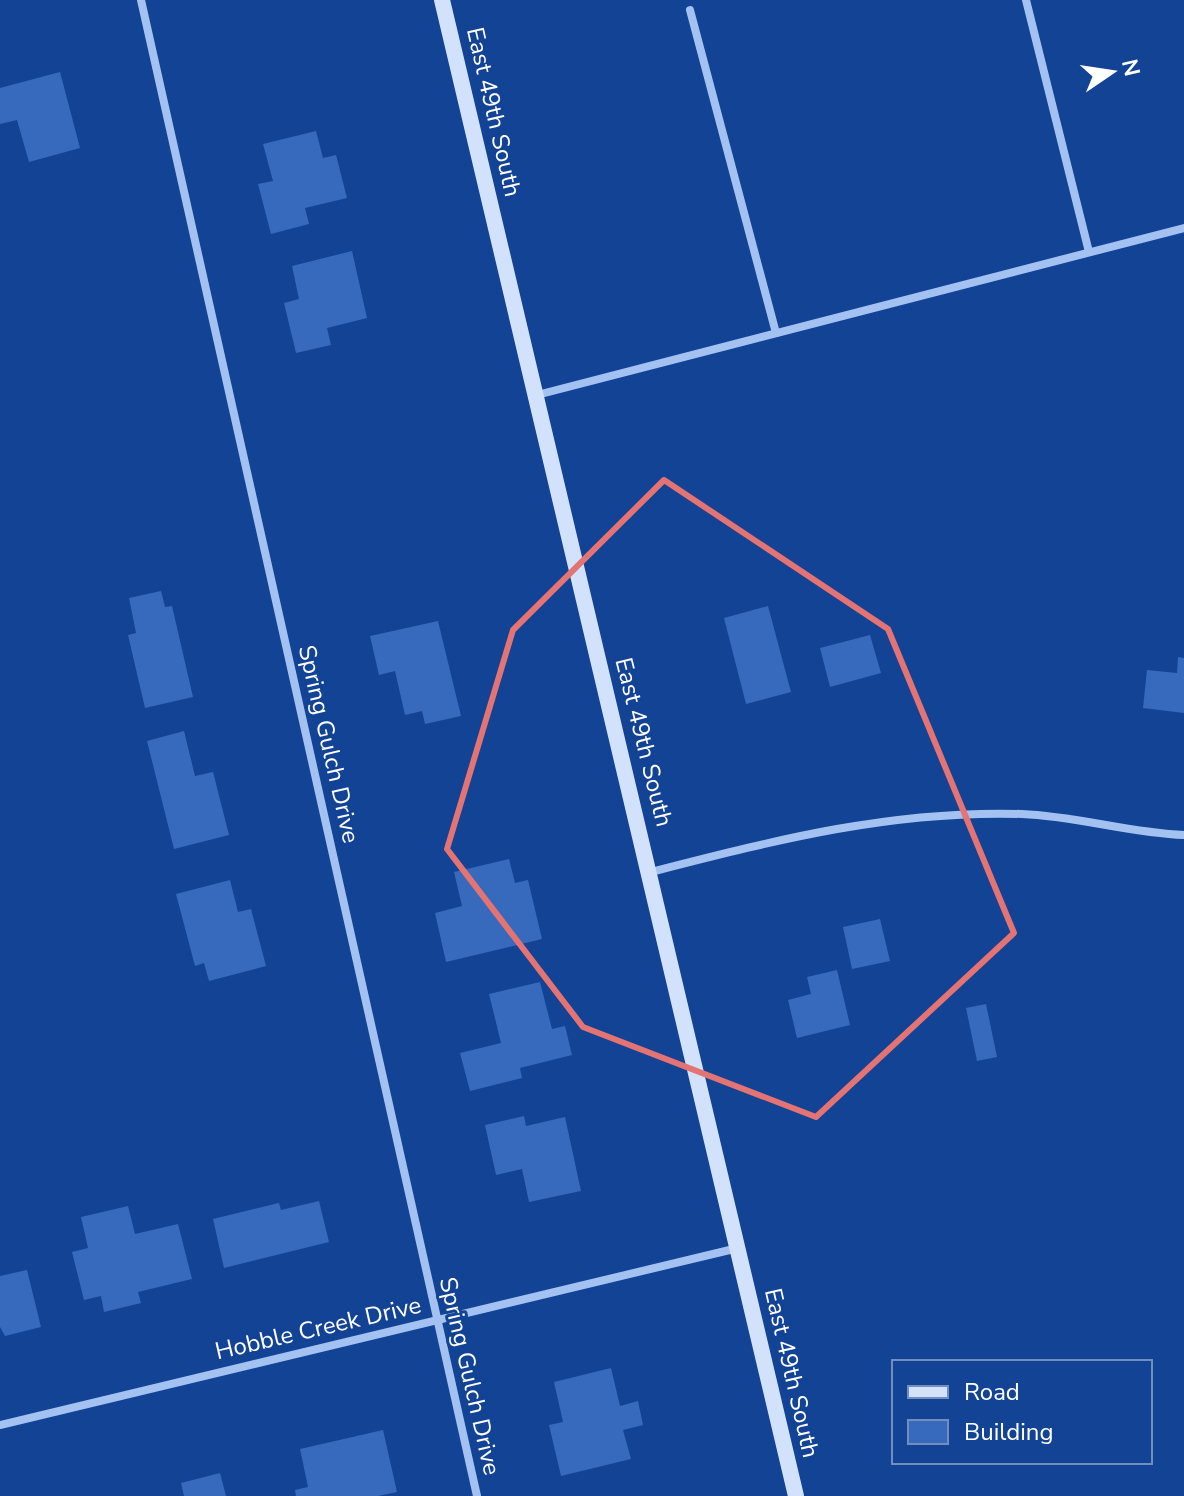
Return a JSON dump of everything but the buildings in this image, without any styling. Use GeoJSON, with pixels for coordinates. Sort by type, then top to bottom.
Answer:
{"type":"FeatureCollection","features":[{"type":"Feature","properties":{"kind":"street","name":"Spring Gulch Drive"},"geometry":{"type":"LineString","coordinates":[[141,0],[477,1496]]}},
{"type":"Feature","properties":{"kind":"street","name":"East 49th South"},"geometry":{"type":"LineString","coordinates":[[442,0],[651,872],[796,1496]]}},
{"type":"Feature","properties":{"kind":"street"},"geometry":{"type":"LineString","coordinates":[[1026,0],[1089,252]]}},
{"type":"Feature","properties":{"kind":"street"},"geometry":{"type":"LineString","coordinates":[[690,10],[776,333]]}},
{"type":"Feature","properties":{"kind":"street"},"geometry":{"type":"LineString","coordinates":[[537,395],[1184,228]]}},
{"type":"Feature","properties":{"kind":"street"},"geometry":{"type":"LineString","coordinates":[[651,872],[866,821],[926,816],[1024,814],[1184,835]]}},
{"type":"Feature","properties":{"kind":"street","name":"Hobble Creek Drive"},"geometry":{"type":"LineString","coordinates":[[0,1425],[738,1247]]}},
{"type":"Feature","properties":{"kind":"highlighted area"},"geometry":{"type":"Polygon","coordinates":[[[664,480],[888,629],[1014,933],[816,1117],[583,1027],[447,849],[513,630],[664,480]]]}}]}
